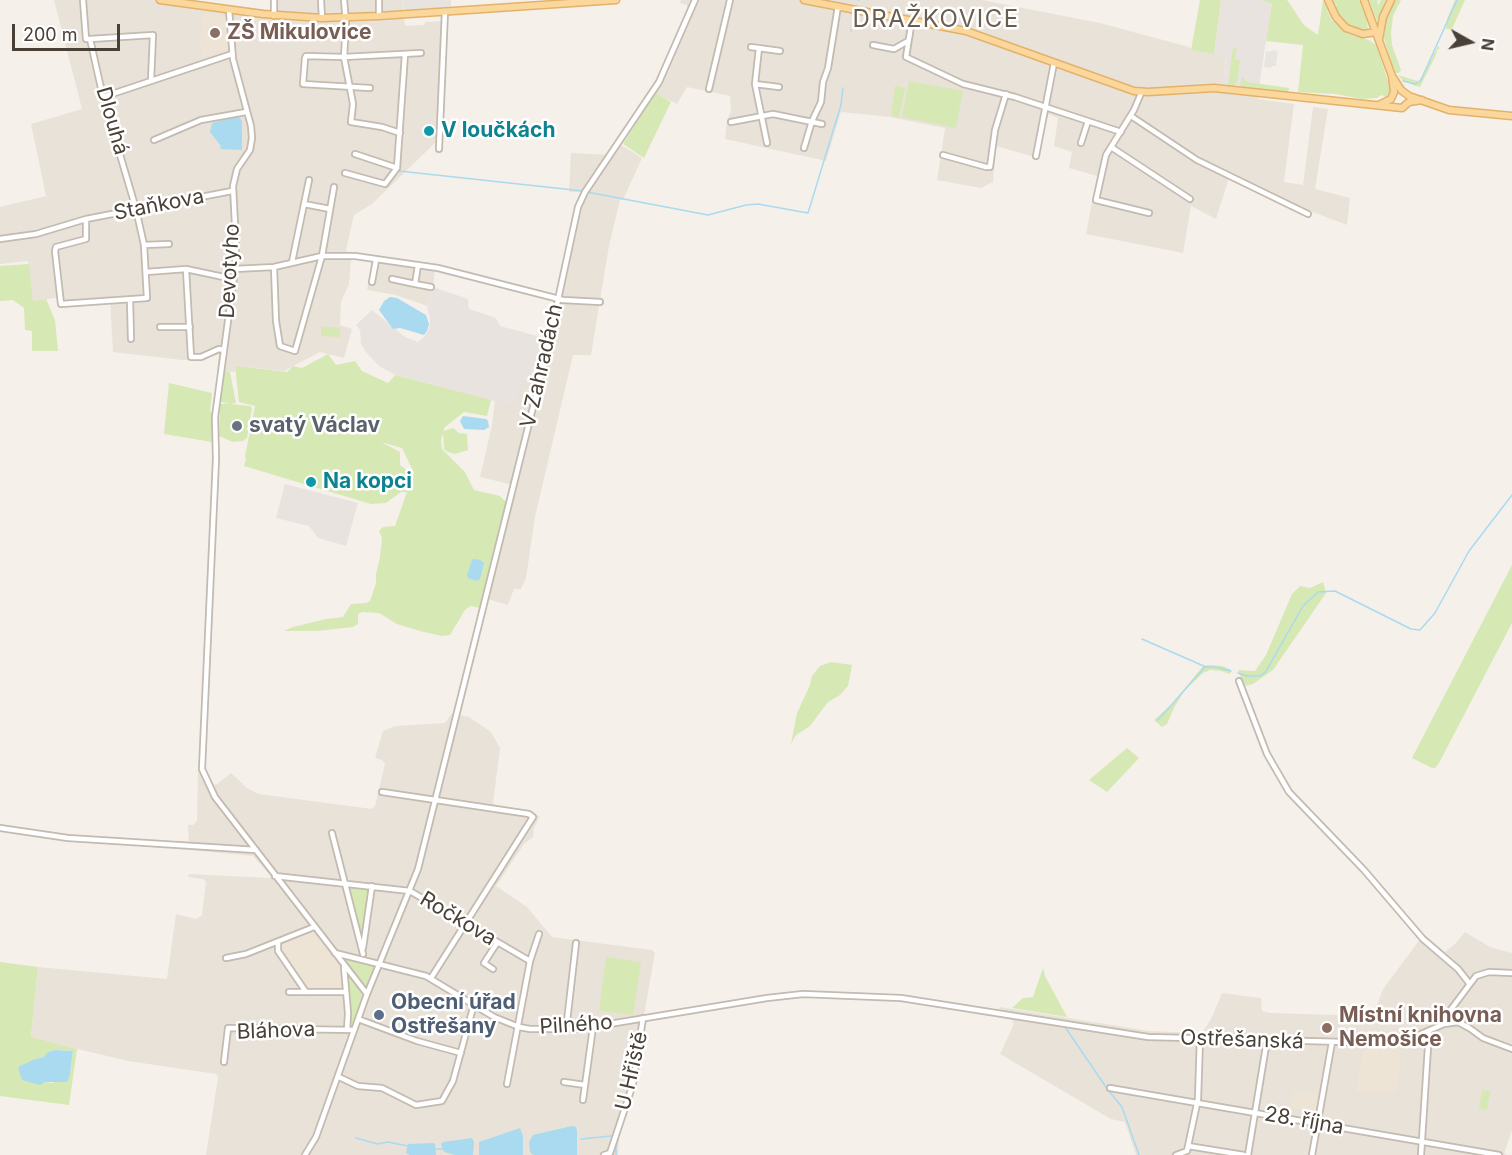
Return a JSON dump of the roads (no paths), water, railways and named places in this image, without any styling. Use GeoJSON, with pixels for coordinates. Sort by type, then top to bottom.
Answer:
{"type":"FeatureCollection","features":[{"type":"Feature","properties":{"kind":"main road"},"geometry":{"type":"LineString","coordinates":[[160,0],[229,10],[322,18],[616,0]]}},
{"type":"Feature","properties":{"kind":"main road"},"geometry":{"type":"LineString","coordinates":[[804,0],[966,31],[1142,92],[1214,88],[1402,108],[1409,99]]}},
{"type":"Feature","properties":{"kind":"main road"},"geometry":{"type":"LineString","coordinates":[[1328,0],[1336,17],[1346,28],[1363,34],[1376,32]]}},
{"type":"Feature","properties":{"kind":"main road"},"geometry":{"type":"LineString","coordinates":[[1364,0],[1398,91],[1409,99],[1422,100],[1454,111],[1512,116]]}},
{"type":"Feature","properties":{"kind":"main road"},"geometry":{"type":"LineString","coordinates":[[1379,40],[1383,17],[1391,0]]}},
{"type":"Feature","properties":{"kind":"main road"},"geometry":{"type":"LineString","coordinates":[[1378,105],[1391,99],[1398,91]]}},
{"type":"Feature","properties":{"kind":"main road"},"geometry":{"type":"LineString","coordinates":[[1391,99],[1395,106]]}},
{"type":"Feature","properties":{"kind":"street","name":"Dlouhá"},"geometry":{"type":"LineString","coordinates":[[83,0],[86,39],[90,39],[103,97],[136,209],[144,245],[147,297],[130,300]]}},
{"type":"Feature","properties":{"kind":"street"},"geometry":{"type":"LineString","coordinates":[[274,0],[274,15]]}},
{"type":"Feature","properties":{"kind":"street"},"geometry":{"type":"LineString","coordinates":[[321,0],[322,18]]}},
{"type":"Feature","properties":{"kind":"street"},"geometry":{"type":"LineString","coordinates":[[344,0],[344,57],[353,104],[351,122],[382,127],[400,133]]}},
{"type":"Feature","properties":{"kind":"street"},"geometry":{"type":"LineString","coordinates":[[378,0],[379,16]]}},
{"type":"Feature","properties":{"kind":"street","name":"V Zahradách"},"geometry":{"type":"LineString","coordinates":[[305,1155],[316,1137],[367,994],[418,869],[500,540],[577,212],[586,192],[659,82],[695,0]]}},
{"type":"Feature","properties":{"kind":"street"},"geometry":{"type":"LineString","coordinates":[[709,89],[730,0]]}},
{"type":"Feature","properties":{"kind":"street"},"geometry":{"type":"LineString","coordinates":[[804,148],[812,121],[822,102],[823,82],[828,68],[838,6]]}},
{"type":"Feature","properties":{"kind":"street"},"geometry":{"type":"LineString","coordinates":[[229,10],[232,54],[252,130],[251,148],[237,169],[232,191]]}},
{"type":"Feature","properties":{"kind":"street"},"geometry":{"type":"LineString","coordinates":[[439,149],[446,11]]}},
{"type":"Feature","properties":{"kind":"street"},"geometry":{"type":"LineString","coordinates":[[912,20],[906,57],[963,84],[1006,94],[1121,132]]}},
{"type":"Feature","properties":{"kind":"street"},"geometry":{"type":"LineString","coordinates":[[90,39],[153,34],[151,80]]}},
{"type":"Feature","properties":{"kind":"street"},"geometry":{"type":"LineString","coordinates":[[873,45],[894,49],[908,41]]}},
{"type":"Feature","properties":{"kind":"street"},"geometry":{"type":"LineString","coordinates":[[751,47],[780,51]]}},
{"type":"Feature","properties":{"kind":"street"},"geometry":{"type":"LineString","coordinates":[[759,48],[755,84],[767,142]]}},
{"type":"Feature","properties":{"kind":"street"},"geometry":{"type":"LineString","coordinates":[[370,88],[303,84],[306,56],[344,57],[421,52]]}},
{"type":"Feature","properties":{"kind":"street"},"geometry":{"type":"LineString","coordinates":[[103,97],[232,54]]}},
{"type":"Feature","properties":{"kind":"street"},"geometry":{"type":"LineString","coordinates":[[345,173],[385,184],[397,168],[405,54]]}},
{"type":"Feature","properties":{"kind":"street"},"geometry":{"type":"LineString","coordinates":[[1036,156],[1054,63]]}},
{"type":"Feature","properties":{"kind":"street"},"geometry":{"type":"LineString","coordinates":[[755,84],[779,87]]}},
{"type":"Feature","properties":{"kind":"street"},"geometry":{"type":"LineString","coordinates":[[1142,92],[1131,116],[1106,155],[1096,200],[1149,213]]}},
{"type":"Feature","properties":{"kind":"street"},"geometry":{"type":"LineString","coordinates":[[943,155],[990,167],[994,130],[1006,94]]}},
{"type":"Feature","properties":{"kind":"street"},"geometry":{"type":"LineString","coordinates":[[154,140],[201,120],[246,112]]}},
{"type":"Feature","properties":{"kind":"street"},"geometry":{"type":"LineString","coordinates":[[732,122],[762,115],[785,115],[822,124]]}},
{"type":"Feature","properties":{"kind":"street"},"geometry":{"type":"LineString","coordinates":[[1131,116],[1197,160],[1308,214]]}},
{"type":"Feature","properties":{"kind":"street"},"geometry":{"type":"LineString","coordinates":[[1081,143],[1088,121]]}},
{"type":"Feature","properties":{"kind":"street"},"geometry":{"type":"LineString","coordinates":[[1111,147],[1190,199]]}},
{"type":"Feature","properties":{"kind":"street"},"geometry":{"type":"LineString","coordinates":[[355,154],[397,168]]}},
{"type":"Feature","properties":{"kind":"street"},"geometry":{"type":"LineString","coordinates":[[292,262],[309,180]]}},
{"type":"Feature","properties":{"kind":"street"},"geometry":{"type":"LineString","coordinates":[[293,357],[322,256],[334,188]]}},
{"type":"Feature","properties":{"kind":"street","name":"Staňkova"},"geometry":{"type":"LineString","coordinates":[[0,239],[36,234],[86,219],[232,191]]}},
{"type":"Feature","properties":{"kind":"street","name":"Devotyho"},"geometry":{"type":"LineString","coordinates":[[232,191],[236,244],[235,268],[216,411],[216,459],[202,765],[212,794],[367,994]]}},
{"type":"Feature","properties":{"kind":"street"},"geometry":{"type":"LineString","coordinates":[[304,204],[330,209]]}},
{"type":"Feature","properties":{"kind":"street","name":"Staňkova"},"geometry":{"type":"LineString","coordinates":[[86,219],[86,239],[56,247],[61,304],[130,300]]}},
{"type":"Feature","properties":{"kind":"street"},"geometry":{"type":"LineString","coordinates":[[144,245],[170,244]]}},
{"type":"Feature","properties":{"kind":"street"},"geometry":{"type":"LineString","coordinates":[[235,268],[274,267],[322,256],[355,256],[438,268],[558,299],[600,302]]}},
{"type":"Feature","properties":{"kind":"street"},"geometry":{"type":"LineString","coordinates":[[372,282],[376,260]]}},
{"type":"Feature","properties":{"kind":"street"},"geometry":{"type":"LineString","coordinates":[[415,284],[418,266]]}},
{"type":"Feature","properties":{"kind":"street"},"geometry":{"type":"LineString","coordinates":[[274,267],[276,321],[280,346],[295,351]]}},
{"type":"Feature","properties":{"kind":"street"},"geometry":{"type":"LineString","coordinates":[[146,272],[186,269],[234,279]]}},
{"type":"Feature","properties":{"kind":"street"},"geometry":{"type":"LineString","coordinates":[[186,269],[191,357],[201,357],[219,349],[224,350]]}},
{"type":"Feature","properties":{"kind":"street"},"geometry":{"type":"LineString","coordinates":[[392,279],[431,286]]}},
{"type":"Feature","properties":{"kind":"street"},"geometry":{"type":"LineString","coordinates":[[130,300],[131,339]]}},
{"type":"Feature","properties":{"kind":"street"},"geometry":{"type":"LineString","coordinates":[[160,327],[190,327]]}},
{"type":"Feature","properties":{"kind":"street"},"geometry":{"type":"LineString","coordinates":[[1239,681],[1267,754],[1289,792],[1378,885],[1423,939],[1442,954],[1469,983]]}},
{"type":"Feature","properties":{"kind":"street"},"geometry":{"type":"LineString","coordinates":[[382,792],[529,814],[533,818],[431,978]]}},
{"type":"Feature","properties":{"kind":"street"},"geometry":{"type":"LineString","coordinates":[[0,828],[68,838],[256,850]]}},
{"type":"Feature","properties":{"kind":"street"},"geometry":{"type":"LineString","coordinates":[[332,833],[362,956]]}},
{"type":"Feature","properties":{"kind":"street","name":"Ročkova"},"geometry":{"type":"LineString","coordinates":[[275,876],[410,891],[530,961]]}},
{"type":"Feature","properties":{"kind":"street"},"geometry":{"type":"LineString","coordinates":[[362,956],[372,886]]}},
{"type":"Feature","properties":{"kind":"street"},"geometry":{"type":"LineString","coordinates":[[226,958],[246,954],[314,927]]}},
{"type":"Feature","properties":{"kind":"street"},"geometry":{"type":"LineString","coordinates":[[507,1084],[530,961],[538,934]]}},
{"type":"Feature","properties":{"kind":"street"},"geometry":{"type":"LineString","coordinates":[[278,942],[278,951],[306,992]]}},
{"type":"Feature","properties":{"kind":"street"},"geometry":{"type":"LineString","coordinates":[[493,969],[484,963],[497,943]]}},
{"type":"Feature","properties":{"kind":"street"},"geometry":{"type":"LineString","coordinates":[[566,1030],[576,943]]}},
{"type":"Feature","properties":{"kind":"street","name":"Pilného"},"geometry":{"type":"LineString","coordinates":[[335,953],[362,956],[380,964],[431,978],[494,1017],[519,1027],[566,1030],[593,1027],[782,995],[811,994],[901,998],[1089,1028]]}},
{"type":"Feature","properties":{"kind":"street"},"geometry":{"type":"LineString","coordinates":[[344,965],[348,1013],[346,1030]]}},
{"type":"Feature","properties":{"kind":"street"},"geometry":{"type":"LineString","coordinates":[[1421,1155],[1431,1030],[1443,1021],[1476,976],[1485,973],[1512,973]]}},
{"type":"Feature","properties":{"kind":"street"},"geometry":{"type":"LineString","coordinates":[[289,992],[346,992]]}},
{"type":"Feature","properties":{"kind":"street"},"geometry":{"type":"LineString","coordinates":[[1451,1023],[1457,1000]]}},
{"type":"Feature","properties":{"kind":"street"},"geometry":{"type":"LineString","coordinates":[[339,1077],[358,1086],[382,1088],[420,1106],[444,1099],[453,1082],[474,1004]]}},
{"type":"Feature","properties":{"kind":"street"},"geometry":{"type":"LineString","coordinates":[[1446,1016],[1454,1015],[1469,1028]]}},
{"type":"Feature","properties":{"kind":"street"},"geometry":{"type":"LineString","coordinates":[[1446,1016],[1446,1022],[1459,1022],[1484,1038],[1512,1049]]}},
{"type":"Feature","properties":{"kind":"street","name":"U Hřiště"},"geometry":{"type":"LineString","coordinates":[[604,1155],[610,1153],[633,1084],[643,1018]]}},
{"type":"Feature","properties":{"kind":"street"},"geometry":{"type":"LineString","coordinates":[[358,1019],[417,1041],[460,1053]]}},
{"type":"Feature","properties":{"kind":"street","name":"Ostřešanská"},"geometry":{"type":"LineString","coordinates":[[1089,1028],[1141,1036],[1395,1042],[1442,1024],[1451,1023]]}},
{"type":"Feature","properties":{"kind":"street"},"geometry":{"type":"LineString","coordinates":[[583,1100],[593,1027]]}},
{"type":"Feature","properties":{"kind":"street","name":"Bláhova"},"geometry":{"type":"LineString","coordinates":[[224,1062],[228,1028],[354,1030]]}},
{"type":"Feature","properties":{"kind":"street"},"geometry":{"type":"LineString","coordinates":[[1176,1155],[1187,1151],[1197,1103],[1200,1038]]}},
{"type":"Feature","properties":{"kind":"street"},"geometry":{"type":"LineString","coordinates":[[1188,1146],[1246,1155],[1267,1040]]}},
{"type":"Feature","properties":{"kind":"street"},"geometry":{"type":"LineString","coordinates":[[1312,1155],[1332,1042]]}},
{"type":"Feature","properties":{"kind":"street"},"geometry":{"type":"LineString","coordinates":[[564,1082],[585,1085]]}},
{"type":"Feature","properties":{"kind":"street","name":"28. října"},"geometry":{"type":"LineString","coordinates":[[1110,1088],[1499,1155]]}},
{"type":"Feature","properties":{"kind":"street","name":"U Hřiště"},"geometry":{"type":"LineString","coordinates":[[613,1121],[619,1124]]}},
{"type":"Feature","properties":{"kind":"water"},"geometry":{"type":"Polygon","coordinates":[[[236,117],[242,121],[242,150],[220,149],[221,146],[210,132],[212,123],[236,117]]]}},
{"type":"Feature","properties":{"kind":"water"},"geometry":{"type":"Polygon","coordinates":[[[390,297],[397,298],[426,315],[429,324],[424,335],[400,328],[393,329],[379,310],[384,301],[390,297]]]}},
{"type":"Feature","properties":{"kind":"water"},"geometry":{"type":"Polygon","coordinates":[[[463,416],[486,419],[489,427],[484,430],[464,429],[460,421],[463,416]]]}},
{"type":"Feature","properties":{"kind":"water"},"geometry":{"type":"Polygon","coordinates":[[[474,559],[484,563],[480,579],[477,581],[468,578],[467,575],[474,559]]]}},
{"type":"Feature","properties":{"kind":"water"},"geometry":{"type":"Polygon","coordinates":[[[55,1050],[73,1051],[67,1082],[45,1082],[40,1085],[22,1080],[18,1067],[55,1050]]]}},
{"type":"Feature","properties":{"kind":"water"},"geometry":{"type":"Polygon","coordinates":[[[576,1127],[577,1131],[577,1155],[533,1155],[530,1152],[529,1142],[533,1135],[576,1127]]]}},
{"type":"Feature","properties":{"kind":"water"},"geometry":{"type":"Polygon","coordinates":[[[520,1128],[523,1136],[523,1155],[479,1155],[479,1142],[520,1128]]]}},
{"type":"Feature","properties":{"kind":"water"},"geometry":{"type":"Polygon","coordinates":[[[472,1138],[473,1155],[455,1155],[444,1152],[441,1144],[443,1142],[472,1138]]]}},
{"type":"Feature","properties":{"kind":"water"},"geometry":{"type":"Polygon","coordinates":[[[433,1143],[436,1155],[406,1153],[408,1144],[433,1143]]]}},
{"type":"Feature","properties":{"kind":"waterway"},"geometry":{"type":"LineString","coordinates":[[1403,81],[1415,84],[1421,80],[1457,0]]}},
{"type":"Feature","properties":{"kind":"waterway"},"geometry":{"type":"LineString","coordinates":[[587,192],[708,215],[758,204],[808,213],[841,105],[843,88]]}},
{"type":"Feature","properties":{"kind":"waterway"},"geometry":{"type":"LineString","coordinates":[[399,171],[583,191]]}},
{"type":"Feature","properties":{"kind":"waterway"},"geometry":{"type":"LineString","coordinates":[[1238,673],[1247,676],[1259,676],[1265,673],[1303,606],[1318,592],[1335,591],[1411,629],[1420,630],[1435,613],[1469,551],[1512,495]]}},
{"type":"Feature","properties":{"kind":"waterway"},"geometry":{"type":"LineString","coordinates":[[1142,639],[1206,667],[1231,671]]}},
{"type":"Feature","properties":{"kind":"waterway"},"geometry":{"type":"LineString","coordinates":[[1158,720],[1205,667]]}},
{"type":"Feature","properties":{"kind":"waterway"},"geometry":{"type":"LineString","coordinates":[[1065,1027],[1122,1107],[1139,1155]]}},
{"type":"Feature","properties":{"kind":"waterway"},"geometry":{"type":"LineString","coordinates":[[581,1139],[611,1136]]}},
{"type":"Feature","properties":{"kind":"waterway"},"geometry":{"type":"LineString","coordinates":[[356,1138],[378,1144],[388,1142],[408,1146]]}},
{"type":"Feature","properties":{"kind":"waterway"},"geometry":{"type":"LineString","coordinates":[[616,1142],[616,1155]]}},
{"type":"Feature","properties":{"kind":"waterway"},"geometry":{"type":"LineString","coordinates":[[434,1149],[444,1149]]}},
{"type":"Feature","properties":{"kind":"place","name":"ZŠ Mikulovice"},"geometry":{"type":"Point","coordinates":[215,33]}},
{"type":"Feature","properties":{"kind":"place","name":"V loučkách"},"geometry":{"type":"Point","coordinates":[429,131]}},
{"type":"Feature","properties":{"kind":"place","name":"svatý Václav"},"geometry":{"type":"Point","coordinates":[237,426]}},
{"type":"Feature","properties":{"kind":"place","name":"Na kopci"},"geometry":{"type":"Point","coordinates":[311,482]}},
{"type":"Feature","properties":{"kind":"place","name":"Obecní úřad Ostřešany"},"geometry":{"type":"Point","coordinates":[379,1015]}},
{"type":"Feature","properties":{"kind":"place","name":"Místní knihovna Nemošice"},"geometry":{"type":"Point","coordinates":[1327,1028]}},
{"type":"Feature","properties":{"kind":"district","name":"DRAŽKOVICE"},"geometry":{"type":"Point","coordinates":[936,20]}}]}
